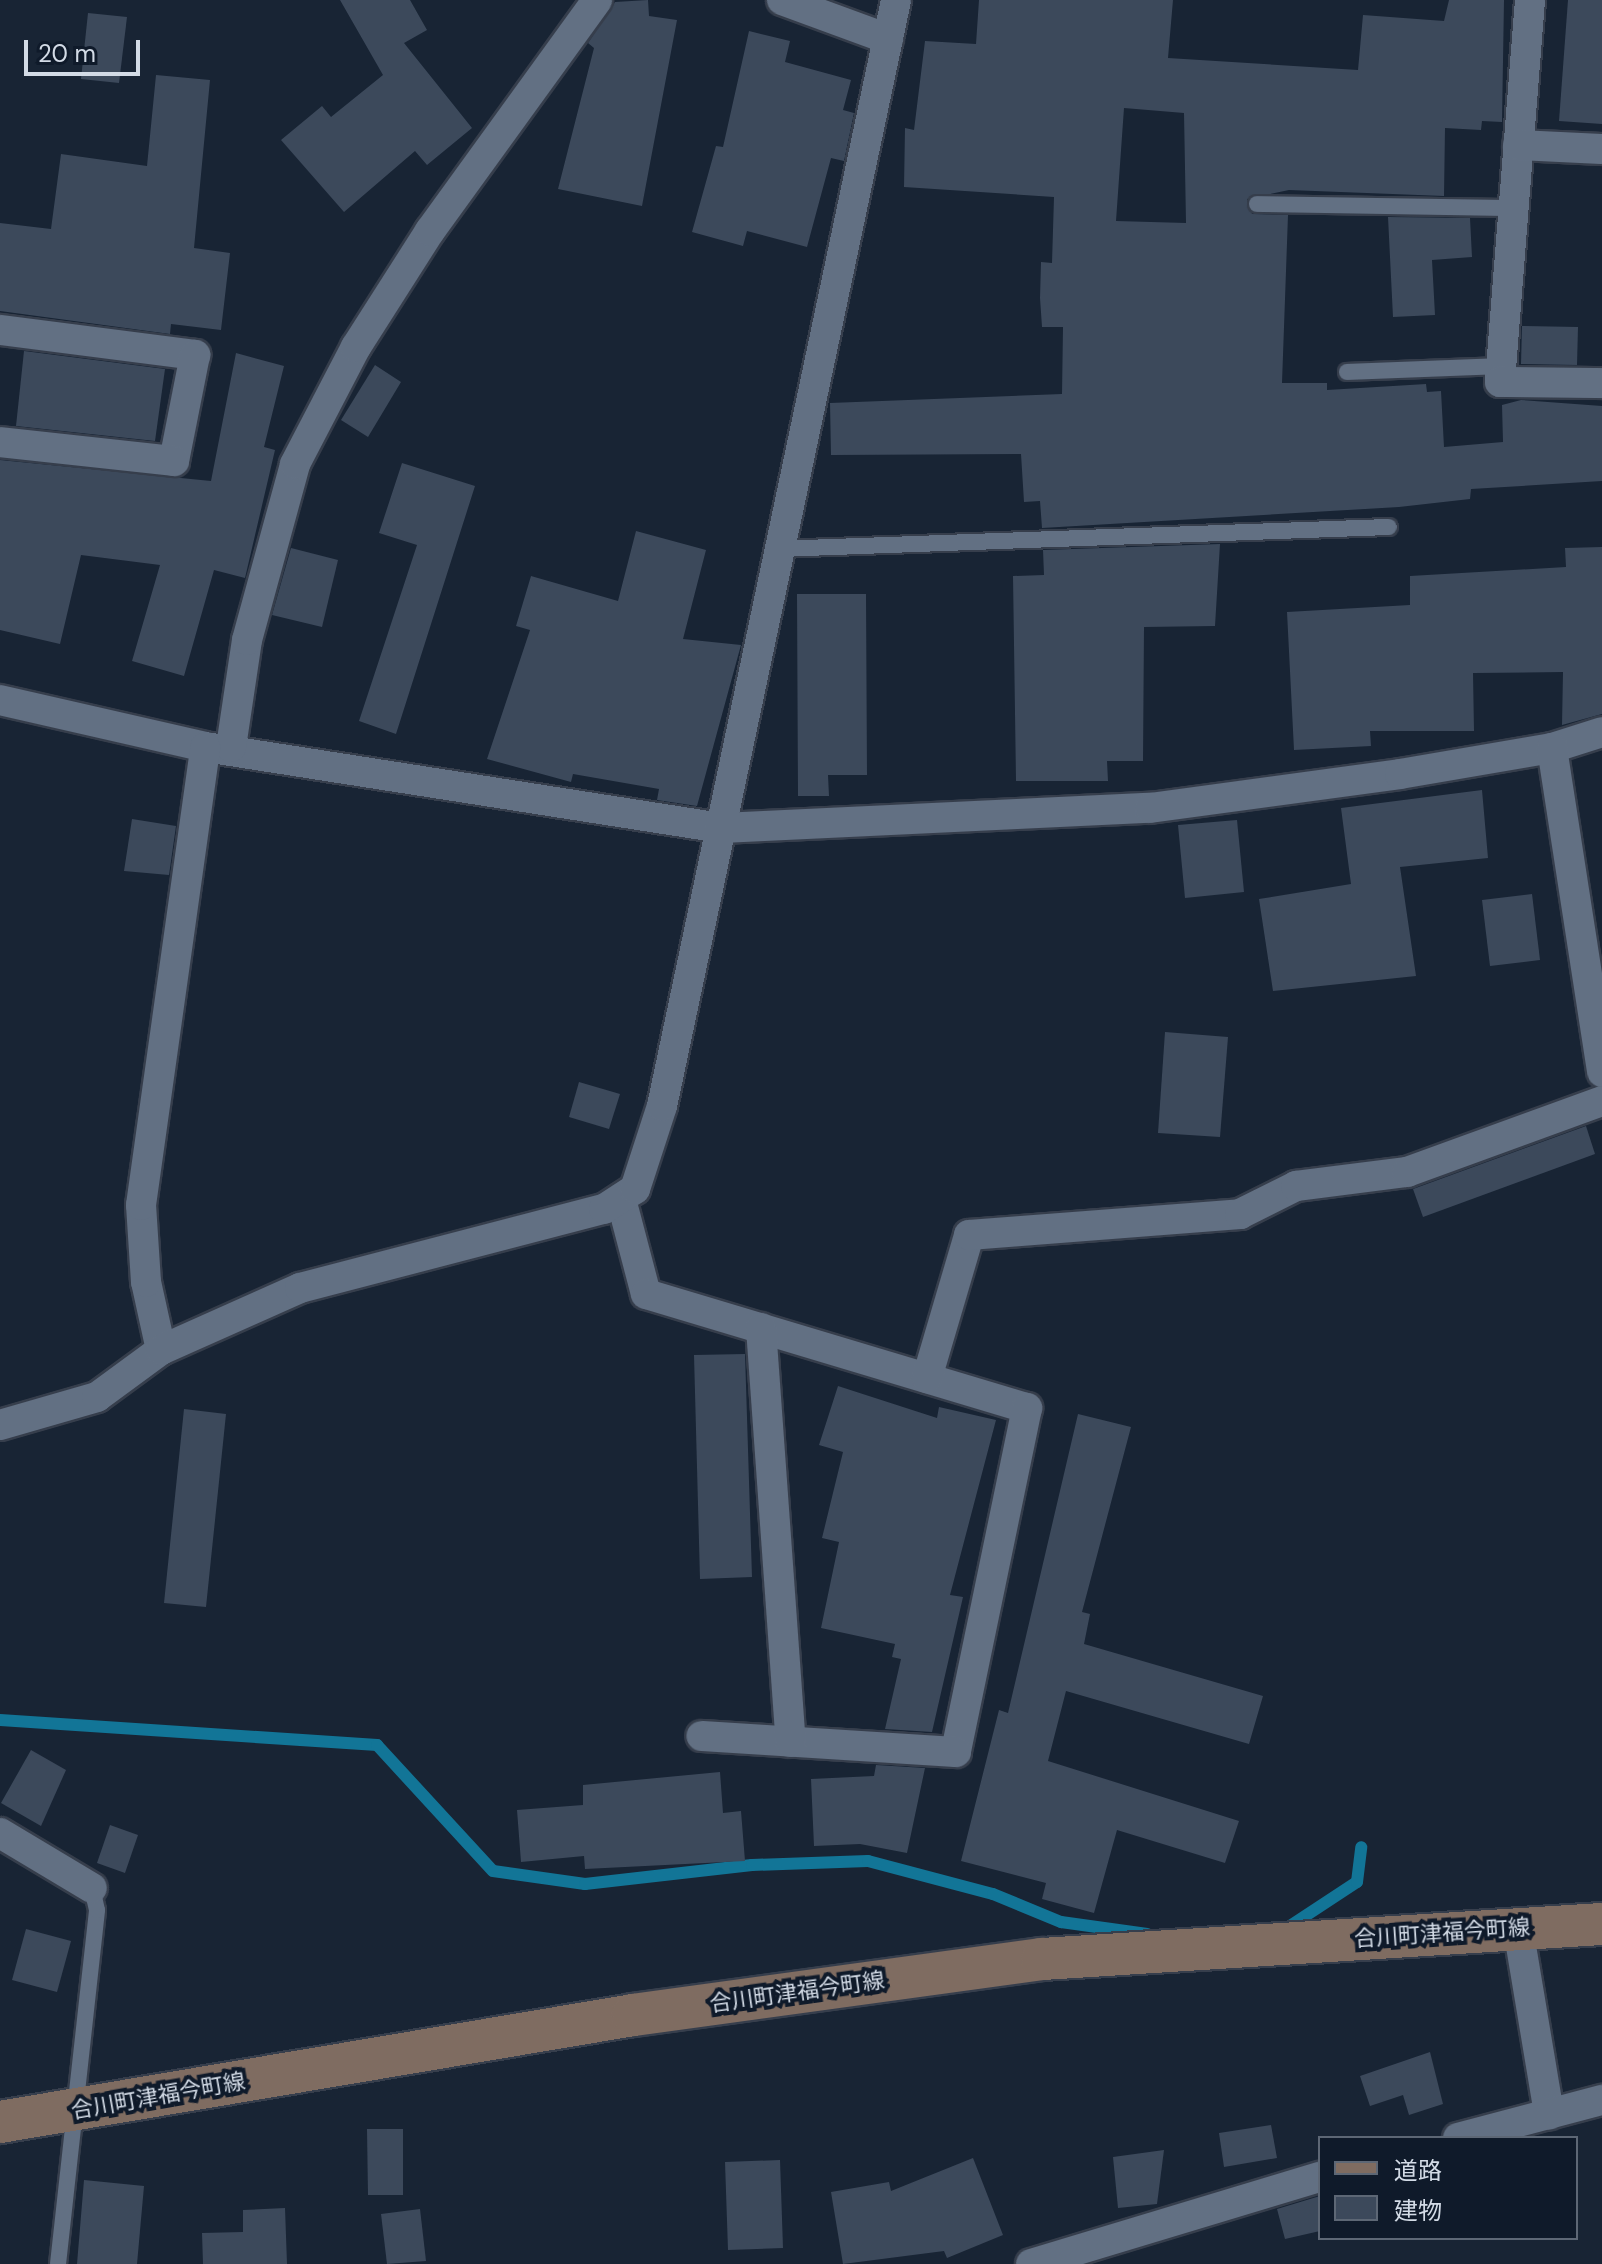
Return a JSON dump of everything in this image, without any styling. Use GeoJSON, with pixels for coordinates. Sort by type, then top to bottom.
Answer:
{"type":"FeatureCollection","features":[{"type":"Feature","properties":{"kind":"street"},"geometry":{"type":"LineString","coordinates":[[161,1350],[146,1282],[141,1205],[218,747],[295,464],[356,347],[430,231],[597,0]]}},
{"type":"Feature","properties":{"kind":"street"},"geometry":{"type":"LineString","coordinates":[[782,0],[888,39]]}},
{"type":"Feature","properties":{"kind":"street"},"geometry":{"type":"LineString","coordinates":[[0,1425],[97,1397],[161,1350],[300,1288],[604,1209],[635,1189],[662,1106],[777,549],[896,0]]}},
{"type":"Feature","properties":{"kind":"street"},"geometry":{"type":"LineString","coordinates":[[1530,0],[1500,382],[1602,383]]}},
{"type":"Feature","properties":{"kind":"street"},"geometry":{"type":"LineString","coordinates":[[1518,145],[1602,149]]}},
{"type":"Feature","properties":{"kind":"street"},"geometry":{"type":"LineString","coordinates":[[0,330],[195,355],[174,461],[0,442]]}},
{"type":"Feature","properties":{"kind":"street"},"geometry":{"type":"LineString","coordinates":[[0,700],[218,747],[721,828],[1150,808],[1552,748],[1602,732]]}},
{"type":"Feature","properties":{"kind":"street"},"geometry":{"type":"LineString","coordinates":[[1552,748],[1602,1072]]}},
{"type":"Feature","properties":{"kind":"street"},"geometry":{"type":"LineString","coordinates":[[927,1378],[969,1235],[1240,1214],[1296,1186],[1407,1172],[1602,1101]]}},
{"type":"Feature","properties":{"kind":"street"},"geometry":{"type":"LineString","coordinates":[[621,1199],[646,1294],[1027,1408],[956,1752],[702,1736]]}},
{"type":"Feature","properties":{"kind":"street"},"geometry":{"type":"LineString","coordinates":[[761,1328],[791,1742]]}},
{"type":"Feature","properties":{"kind":"street"},"geometry":{"type":"LineString","coordinates":[[0,1833],[92,1888]]}},
{"type":"Feature","properties":{"kind":"street","name":"合川町津福今町線"},"geometry":{"type":"LineString","coordinates":[[0,2122],[633,2015],[1042,1959],[1602,1924]]}},
{"type":"Feature","properties":{"kind":"street"},"geometry":{"type":"LineString","coordinates":[[1518,1928],[1549,2114]]}},
{"type":"Feature","properties":{"kind":"street"},"geometry":{"type":"LineString","coordinates":[[1466,2136],[1602,2100]]}},
{"type":"Feature","properties":{"kind":"street"},"geometry":{"type":"LineString","coordinates":[[1031,2264],[1076,2257],[1318,2178]]}},
{"type":"Feature","properties":{"kind":"lane"},"geometry":{"type":"LineString","coordinates":[[1257,204],[1514,208]]}},
{"type":"Feature","properties":{"kind":"lane"},"geometry":{"type":"LineString","coordinates":[[1347,372],[1501,366]]}},
{"type":"Feature","properties":{"kind":"lane"},"geometry":{"type":"LineString","coordinates":[[777,549],[1389,527]]}},
{"type":"Feature","properties":{"kind":"lane"},"geometry":{"type":"LineString","coordinates":[[58,2264],[97,1910],[92,1888]]}},
{"type":"Feature","properties":{"kind":"building"},"geometry":{"type":"Polygon","coordinates":[[[340,0],[410,0],[427,30],[404,43],[472,128],[427,165],[415,151],[344,212],[281,140],[322,106],[331,117],[383,75],[340,0]]]}},
{"type":"Feature","properties":{"kind":"building"},"geometry":{"type":"Polygon","coordinates":[[[648,0],[649,16],[677,20],[642,206],[558,189],[594,48],[588,43],[615,2],[648,0]]]}},
{"type":"Feature","properties":{"kind":"building"},"geometry":{"type":"Polygon","coordinates":[[[979,0],[1173,0],[1168,58],[1358,70],[1363,15],[1444,21],[1449,0],[1504,0],[1502,122],[1482,121],[1481,130],[1445,128],[1444,196],[1289,190],[1247,199],[1252,214],[1288,215],[1282,383],[1327,383],[1327,390],[1426,384],[1427,392],[1441,391],[1444,447],[1503,442],[1502,405],[1521,400],[1602,406],[1602,481],[1471,489],[1470,499],[1399,507],[1042,528],[1040,501],[1024,502],[1021,454],[831,455],[830,403],[1062,394],[1063,327],[1042,327],[1040,298],[1041,262],[1052,263],[1054,197],[904,187],[905,128],[914,130],[925,41],[976,44],[979,0]],[[1124,108],[1116,221],[1186,223],[1184,113],[1124,108]]]}},
{"type":"Feature","properties":{"kind":"building"},"geometry":{"type":"Polygon","coordinates":[[[1568,0],[1602,0],[1602,124],[1559,121],[1568,0]]]}},
{"type":"Feature","properties":{"kind":"building"},"geometry":{"type":"Polygon","coordinates":[[[88,13],[127,17],[119,83],[81,79],[88,13]]]}},
{"type":"Feature","properties":{"kind":"building"},"geometry":{"type":"Polygon","coordinates":[[[749,31],[790,41],[785,62],[851,80],[843,110],[854,113],[844,161],[831,158],[807,247],[747,231],[743,246],[692,232],[716,146],[723,147],[749,31]]]}},
{"type":"Feature","properties":{"kind":"building"},"geometry":{"type":"Polygon","coordinates":[[[156,75],[210,80],[194,248],[230,253],[221,330],[171,324],[170,334],[0,311],[0,223],[51,229],[61,154],[147,166],[156,75]]]}},
{"type":"Feature","properties":{"kind":"building"},"geometry":{"type":"Polygon","coordinates":[[[1388,217],[1470,218],[1472,257],[1432,260],[1435,315],[1393,317],[1388,217]]]}},
{"type":"Feature","properties":{"kind":"building"},"geometry":{"type":"Polygon","coordinates":[[[1522,326],[1578,327],[1577,365],[1521,364],[1522,326]]]}},
{"type":"Feature","properties":{"kind":"building"},"geometry":{"type":"Polygon","coordinates":[[[24,351],[165,369],[155,441],[16,426],[24,351]]]}},
{"type":"Feature","properties":{"kind":"building"},"geometry":{"type":"Polygon","coordinates":[[[236,353],[284,366],[264,447],[275,450],[245,578],[214,570],[184,676],[132,661],[160,565],[81,555],[60,644],[0,630],[0,460],[211,481],[236,353]]]}},
{"type":"Feature","properties":{"kind":"building"},"geometry":{"type":"Polygon","coordinates":[[[375,365],[401,382],[368,437],[341,420],[375,365]]]}},
{"type":"Feature","properties":{"kind":"building"},"geometry":{"type":"Polygon","coordinates":[[[402,463],[475,486],[396,734],[359,721],[417,545],[379,533],[402,463]]]}},
{"type":"Feature","properties":{"kind":"building"},"geometry":{"type":"Polygon","coordinates":[[[636,531],[706,550],[683,639],[741,645],[697,806],[657,800],[659,789],[573,774],[571,782],[487,759],[530,630],[516,626],[531,576],[618,601],[636,531]]]}},
{"type":"Feature","properties":{"kind":"building"},"geometry":{"type":"Polygon","coordinates":[[[1220,544],[1215,626],[1144,627],[1143,761],[1107,761],[1108,781],[1016,781],[1013,576],[1044,575],[1043,550],[1220,544]]]}},
{"type":"Feature","properties":{"kind":"building"},"geometry":{"type":"Polygon","coordinates":[[[1602,547],[1602,714],[1562,725],[1563,672],[1473,673],[1474,731],[1370,731],[1371,746],[1294,750],[1287,612],[1410,605],[1410,576],[1566,567],[1565,548],[1602,547]]]}},
{"type":"Feature","properties":{"kind":"building"},"geometry":{"type":"Polygon","coordinates":[[[291,548],[338,560],[322,627],[272,615],[291,548]]]}},
{"type":"Feature","properties":{"kind":"building"},"geometry":{"type":"Polygon","coordinates":[[[797,594],[866,594],[867,775],[828,775],[829,796],[798,796],[797,594]]]}},
{"type":"Feature","properties":{"kind":"building"},"geometry":{"type":"Polygon","coordinates":[[[1482,790],[1488,858],[1400,867],[1416,976],[1273,991],[1259,899],[1351,884],[1341,808],[1482,790]]]}},
{"type":"Feature","properties":{"kind":"building"},"geometry":{"type":"Polygon","coordinates":[[[132,819],[176,826],[169,875],[124,871],[132,819]]]}},
{"type":"Feature","properties":{"kind":"building"},"geometry":{"type":"Polygon","coordinates":[[[1237,820],[1244,892],[1185,898],[1178,825],[1237,820]]]}},
{"type":"Feature","properties":{"kind":"building"},"geometry":{"type":"Polygon","coordinates":[[[1532,894],[1540,960],[1490,966],[1482,900],[1532,894]]]}},
{"type":"Feature","properties":{"kind":"building"},"geometry":{"type":"Polygon","coordinates":[[[1165,1032],[1228,1037],[1220,1137],[1158,1133],[1165,1032]]]}},
{"type":"Feature","properties":{"kind":"building"},"geometry":{"type":"Polygon","coordinates":[[[579,1082],[620,1094],[609,1129],[569,1117],[579,1082]]]}},
{"type":"Feature","properties":{"kind":"building"},"geometry":{"type":"Polygon","coordinates":[[[1586,1126],[1595,1154],[1423,1217],[1413,1189],[1586,1126]]]}},
{"type":"Feature","properties":{"kind":"building"},"geometry":{"type":"Polygon","coordinates":[[[745,1354],[752,1577],[700,1579],[694,1355],[745,1354]]]}},
{"type":"Feature","properties":{"kind":"building"},"geometry":{"type":"Polygon","coordinates":[[[838,1386],[937,1418],[939,1407],[996,1420],[950,1595],[963,1597],[932,1732],[885,1729],[901,1659],[892,1657],[895,1644],[821,1628],[839,1542],[822,1538],[843,1452],[819,1445],[838,1386]]]}},
{"type":"Feature","properties":{"kind":"building"},"geometry":{"type":"Polygon","coordinates":[[[184,1409],[226,1414],[206,1607],[164,1603],[184,1409]]]}},
{"type":"Feature","properties":{"kind":"building"},"geometry":{"type":"Polygon","coordinates":[[[1078,1414],[1131,1427],[1082,1612],[1090,1614],[1084,1644],[1263,1696],[1249,1744],[1066,1691],[1048,1761],[1239,1821],[1225,1863],[1117,1830],[1094,1913],[1042,1899],[1046,1883],[961,1861],[999,1710],[1008,1713],[1078,1414]]]}},
{"type":"Feature","properties":{"kind":"building"},"geometry":{"type":"Polygon","coordinates":[[[31,1750],[66,1770],[41,1826],[1,1803],[31,1750]]]}},
{"type":"Feature","properties":{"kind":"building"},"geometry":{"type":"Polygon","coordinates":[[[876,1765],[925,1768],[907,1853],[860,1844],[814,1846],[811,1779],[874,1776],[876,1765]]]}},
{"type":"Feature","properties":{"kind":"building"},"geometry":{"type":"Polygon","coordinates":[[[720,1772],[723,1813],[741,1811],[745,1861],[585,1869],[584,1856],[521,1862],[517,1810],[583,1805],[583,1785],[720,1772]]]}},
{"type":"Feature","properties":{"kind":"building"},"geometry":{"type":"Polygon","coordinates":[[[110,1825],[138,1835],[125,1873],[97,1863],[110,1825]]]}},
{"type":"Feature","properties":{"kind":"building"},"geometry":{"type":"Polygon","coordinates":[[[26,1929],[71,1941],[57,1992],[12,1980],[26,1929]]]}},
{"type":"Feature","properties":{"kind":"building"},"geometry":{"type":"Polygon","coordinates":[[[1430,2052],[1443,2104],[1409,2115],[1403,2095],[1370,2106],[1360,2076],[1430,2052]]]}},
{"type":"Feature","properties":{"kind":"building"},"geometry":{"type":"Polygon","coordinates":[[[1271,2125],[1277,2158],[1224,2167],[1219,2133],[1271,2125]]]}},
{"type":"Feature","properties":{"kind":"building"},"geometry":{"type":"Polygon","coordinates":[[[367,2129],[403,2129],[403,2195],[368,2195],[367,2129]]]}},
{"type":"Feature","properties":{"kind":"building"},"geometry":{"type":"Polygon","coordinates":[[[1164,2150],[1157,2204],[1118,2208],[1113,2157],[1164,2150]]]}},
{"type":"Feature","properties":{"kind":"building"},"geometry":{"type":"Polygon","coordinates":[[[973,2158],[1003,2235],[947,2258],[944,2251],[843,2264],[831,2192],[889,2182],[891,2191],[973,2158]]]}},
{"type":"Feature","properties":{"kind":"building"},"geometry":{"type":"Polygon","coordinates":[[[780,2160],[783,2248],[728,2250],[725,2162],[780,2160]]]}},
{"type":"Feature","properties":{"kind":"building"},"geometry":{"type":"Polygon","coordinates":[[[84,2180],[144,2186],[137,2264],[77,2264],[84,2180]]]}},
{"type":"Feature","properties":{"kind":"building"},"geometry":{"type":"Polygon","coordinates":[[[1318,2197],[1318,2231],[1285,2239],[1277,2209],[1318,2197]]]}},
{"type":"Feature","properties":{"kind":"building"},"geometry":{"type":"Polygon","coordinates":[[[285,2208],[287,2264],[203,2264],[202,2233],[243,2232],[243,2210],[285,2208]]]}},
{"type":"Feature","properties":{"kind":"building"},"geometry":{"type":"Polygon","coordinates":[[[420,2209],[426,2261],[387,2264],[381,2214],[420,2209]]]}},
{"type":"Feature","properties":{"kind":"waterway"},"geometry":{"type":"LineString","coordinates":[[0,1720],[377,1745],[493,1871],[585,1884],[752,1865],[868,1861],[993,1894],[1061,1922],[1147,1934]]}},
{"type":"Feature","properties":{"kind":"waterway"},"geometry":{"type":"LineString","coordinates":[[1290,1926],[1357,1882],[1361,1847]]}}]}
